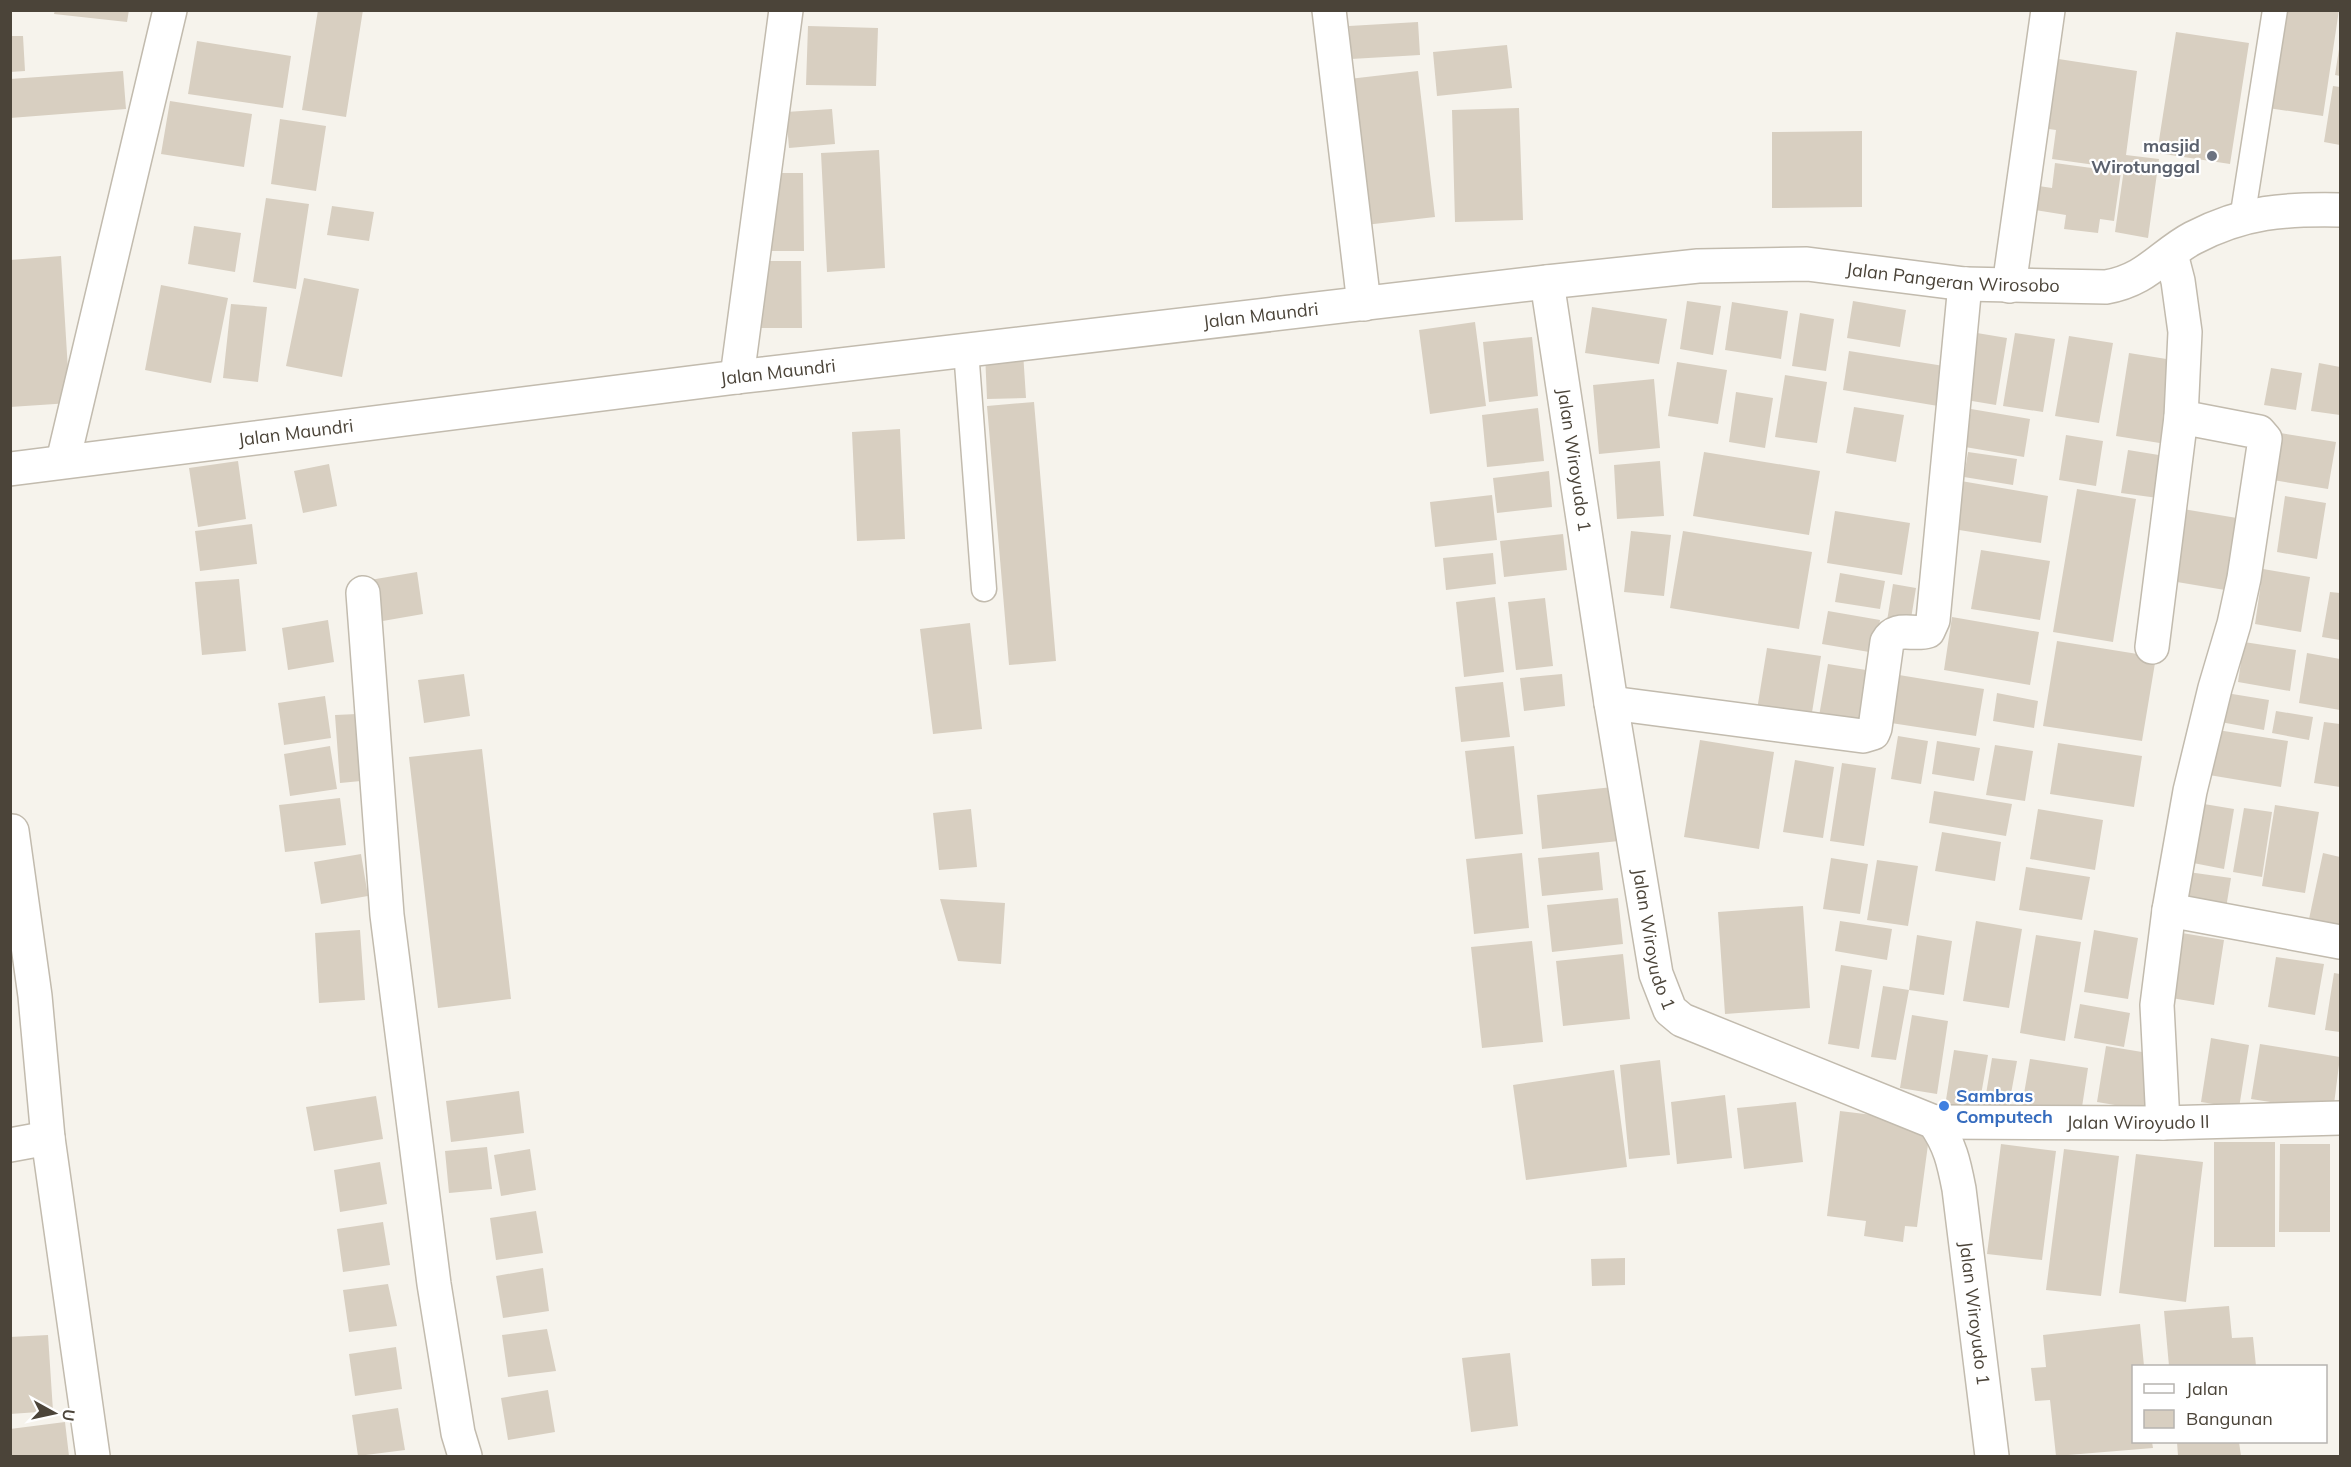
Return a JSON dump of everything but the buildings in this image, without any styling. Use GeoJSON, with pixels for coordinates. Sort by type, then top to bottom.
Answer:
{"type":"FeatureCollection","features":[{"type":"Feature","properties":{"kind":"street"},"geometry":{"type":"LineString","coordinates":[[63,461],[170,10]]}},
{"type":"Feature","properties":{"kind":"street"},"geometry":{"type":"LineString","coordinates":[[737,377],[786,10]]}},
{"type":"Feature","properties":{"kind":"street"},"geometry":{"type":"LineString","coordinates":[[1329,10],[1364,304]]}},
{"type":"Feature","properties":{"kind":"street"},"geometry":{"type":"LineString","coordinates":[[2010,286],[2048,10]]}},
{"type":"Feature","properties":{"kind":"street","name":"Jalan Pangeran Wirosobo"},"geometry":{"type":"LineString","coordinates":[[1547,282],[1698,266],[1807,264],[1965,284],[2106,287],[2134,279],[2192,239],[2242,219],[2288,210],[2340,210]]}},
{"type":"Feature","properties":{"kind":"street"},"geometry":{"type":"LineString","coordinates":[[2152,647],[2181,417],[2185,332],[2178,281],[2171,254]]}},
{"type":"Feature","properties":{"kind":"street","name":"Jalan Maundri"},"geometry":{"type":"LineString","coordinates":[[10,469],[737,377],[1547,282]]}},
{"type":"Feature","properties":{"kind":"street","name":"Jalan Wiroyudo 1"},"geometry":{"type":"LineString","coordinates":[[1547,282],[1611,703],[1656,974],[1670,1010],[1682,1020],[1934,1122],[1946,1138],[1959,1189],[1992,1456]]}},
{"type":"Feature","properties":{"kind":"street"},"geometry":{"type":"LineString","coordinates":[[1611,703],[1863,736],[1873,733],[1887,642],[1898,632],[1928,631],[1933,620],[1965,284]]}},
{"type":"Feature","properties":{"kind":"street"},"geometry":{"type":"LineString","coordinates":[[2163,1123],[2157,1005],[2169,910],[2190,791],[2244,578],[2265,439],[2259,432],[2181,417]]}},
{"type":"Feature","properties":{"kind":"street"},"geometry":{"type":"LineString","coordinates":[[363,593],[389,927],[434,1284],[458,1433],[465,1456]]}},
{"type":"Feature","properties":{"kind":"street"},"geometry":{"type":"LineString","coordinates":[[12,831],[35,996],[48,1138],[93,1456]]}},
{"type":"Feature","properties":{"kind":"street"},"geometry":{"type":"LineString","coordinates":[[2169,910],[2340,942]]}},
{"type":"Feature","properties":{"kind":"street","name":"Jalan Wiroyudo II"},"geometry":{"type":"LineString","coordinates":[[1934,1122],[2163,1123],[2340,1118]]}},
{"type":"Feature","properties":{"kind":"street"},"geometry":{"type":"LineString","coordinates":[[10,1145],[48,1138]]}},
{"type":"Feature","properties":{"kind":"lane"},"geometry":{"type":"LineString","coordinates":[[2242,219],[2275,10]]}},
{"type":"Feature","properties":{"kind":"lane"},"geometry":{"type":"LineString","coordinates":[[966,350],[984,589]]}},
{"type":"Feature","properties":{"kind":"place","name":"masjid Wirotunggal"},"geometry":{"type":"Point","coordinates":[2212,156]}},
{"type":"Feature","properties":{"kind":"place","name":"Sambras Computech"},"geometry":{"type":"Point","coordinates":[1944,1106]}}]}
